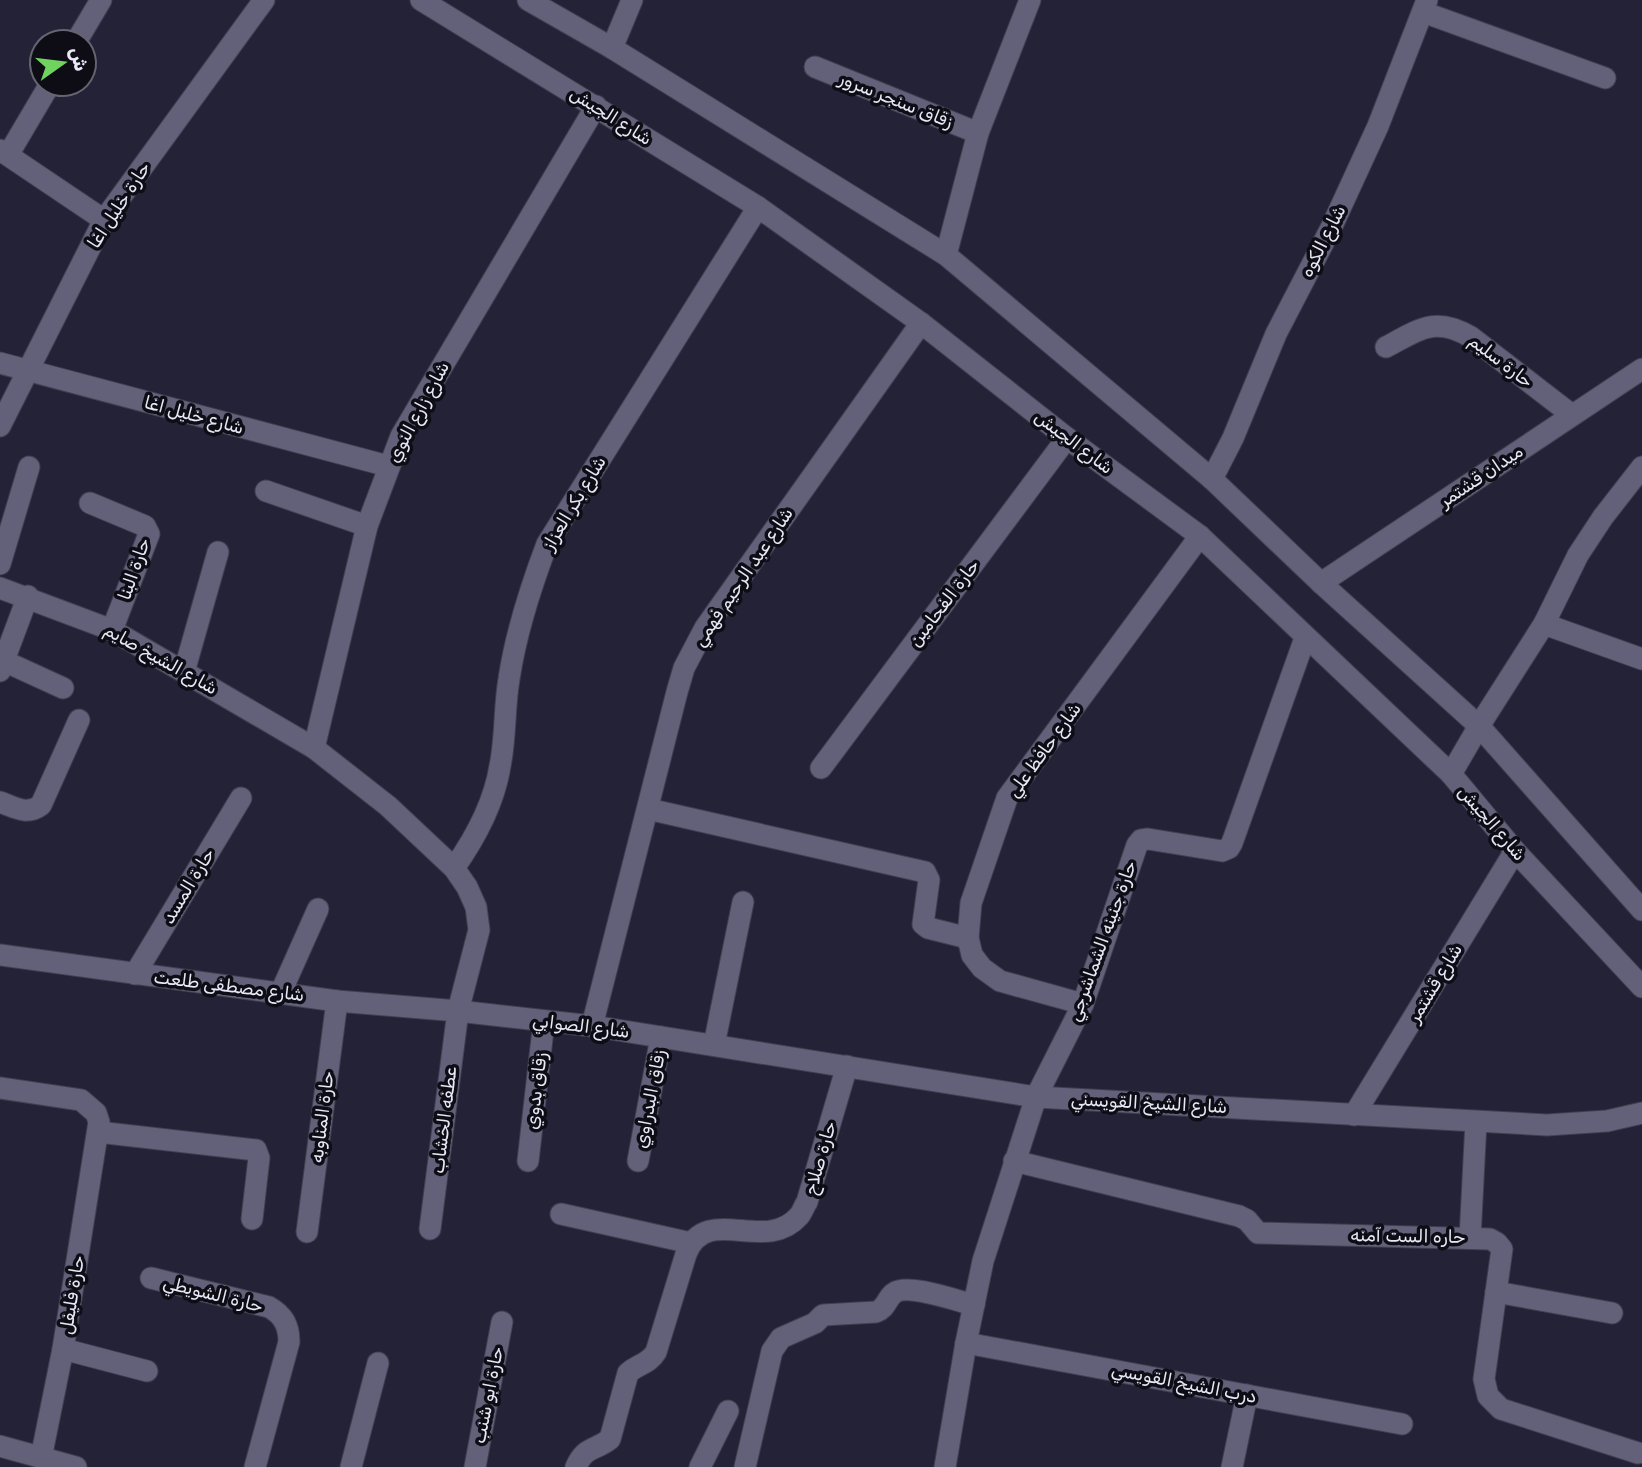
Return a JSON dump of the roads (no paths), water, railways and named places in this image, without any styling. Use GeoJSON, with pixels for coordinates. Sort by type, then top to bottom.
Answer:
{"type":"FeatureCollection","features":[{"type":"Feature","properties":{"kind":"street"},"geometry":{"type":"LineString","coordinates":[[84,28],[101,0]]}},
{"type":"Feature","properties":{"kind":"street","name":"حارة خليل اغا"},"geometry":{"type":"LineString","coordinates":[[0,426],[104,220],[264,0]]}},
{"type":"Feature","properties":{"kind":"street","name":"شارع الجيش"},"geometry":{"type":"LineString","coordinates":[[421,0],[758,208],[921,323],[1067,438],[1200,536],[1451,774],[1516,850],[1642,987]]}},
{"type":"Feature","properties":{"kind":"street"},"geometry":{"type":"LineString","coordinates":[[527,0],[612,48],[946,255],[1212,479],[1321,583],[1479,726],[1642,910]]}},
{"type":"Feature","properties":{"kind":"street"},"geometry":{"type":"LineString","coordinates":[[612,48],[632,0]]}},
{"type":"Feature","properties":{"kind":"street"},"geometry":{"type":"LineString","coordinates":[[946,255],[978,133],[1030,0]]}},
{"type":"Feature","properties":{"kind":"street"},"geometry":{"type":"LineString","coordinates":[[1425,6],[1605,78]]}},
{"type":"Feature","properties":{"kind":"street","name":"شارع الكوه"},"geometry":{"type":"LineString","coordinates":[[1212,479],[1233,438],[1276,334],[1332,226],[1378,126],[1425,6]]}},
{"type":"Feature","properties":{"kind":"street","name":"زقاق سنجر سرور"},"geometry":{"type":"LineString","coordinates":[[815,67],[978,133]]}},
{"type":"Feature","properties":{"kind":"street"},"geometry":{"type":"LineString","coordinates":[[41,98],[4,152],[104,220]]}},
{"type":"Feature","properties":{"kind":"street","name":"شارع زارع النوي"},"geometry":{"type":"LineString","coordinates":[[314,748],[367,526],[401,436],[596,106]]}},
{"type":"Feature","properties":{"kind":"street","name":"شارع بكر العزاز"},"geometry":{"type":"LineString","coordinates":[[454,868],[475,837],[490,803],[500,767],[508,682],[517,635],[529,589],[547,544],[758,208]]}},
{"type":"Feature","properties":{"kind":"street","name":"شارع عبد الرحيم فهمي"},"geometry":{"type":"LineString","coordinates":[[592,1026],[684,668],[705,628],[921,323]]}},
{"type":"Feature","properties":{"kind":"street","name":"حارة سليم"},"geometry":{"type":"LineString","coordinates":[[1387,348],[1436,324],[1454,327],[1471,337],[1572,415]]}},
{"type":"Feature","properties":{"kind":"street","name":"شارع خليل اغا"},"geometry":{"type":"LineString","coordinates":[[0,363],[388,466]]}},
{"type":"Feature","properties":{"kind":"street","name":"ميدان قشتمر"},"geometry":{"type":"LineString","coordinates":[[1321,583],[1642,369]]}},
{"type":"Feature","properties":{"kind":"street","name":"حارة الفحامين"},"geometry":{"type":"LineString","coordinates":[[821,768],[1067,438]]}},
{"type":"Feature","properties":{"kind":"street"},"geometry":{"type":"LineString","coordinates":[[0,564],[29,467]]}},
{"type":"Feature","properties":{"kind":"street"},"geometry":{"type":"LineString","coordinates":[[1451,774],[1544,624],[1578,555],[1603,517],[1642,467]]}},
{"type":"Feature","properties":{"kind":"street"},"geometry":{"type":"LineString","coordinates":[[266,491],[367,526]]}},
{"type":"Feature","properties":{"kind":"street","name":"حارة البنا"},"geometry":{"type":"LineString","coordinates":[[90,503],[145,527],[149,534],[112,629]]}},
{"type":"Feature","properties":{"kind":"street","name":"شارع حافظ علي"},"geometry":{"type":"LineString","coordinates":[[968,938],[971,903],[1007,798],[1200,536]]}},
{"type":"Feature","properties":{"kind":"street"},"geometry":{"type":"LineString","coordinates":[[184,672],[218,552]]}},
{"type":"Feature","properties":{"kind":"street","name":"شارع الشيخ صايم"},"geometry":{"type":"LineString","coordinates":[[0,588],[112,629],[314,748]]}},
{"type":"Feature","properties":{"kind":"street"},"geometry":{"type":"LineString","coordinates":[[28,597],[2,666],[64,688]]}},
{"type":"Feature","properties":{"kind":"street"},"geometry":{"type":"LineString","coordinates":[[1544,624],[1642,659]]}},
{"type":"Feature","properties":{"kind":"street","name":"حارة جنينه الشماشرجي"},"geometry":{"type":"LineString","coordinates":[[1036,1097],[1083,1004],[1137,845],[1142,840],[1222,851],[1232,843],[1305,638]]}},
{"type":"Feature","properties":{"kind":"street"},"geometry":{"type":"LineString","coordinates":[[0,802],[25,811],[34,811],[40,805],[79,720]]}},
{"type":"Feature","properties":{"kind":"street"},"geometry":{"type":"LineString","coordinates":[[314,748],[388,806],[454,868],[467,887],[477,907],[479,930],[458,1012]]}},
{"type":"Feature","properties":{"kind":"street","name":"حارة المسد"},"geometry":{"type":"LineString","coordinates":[[135,974],[241,798]]}},
{"type":"Feature","properties":{"kind":"street"},"geometry":{"type":"LineString","coordinates":[[648,809],[921,870],[928,875],[929,880],[923,924],[928,928],[968,938],[972,955],[982,968],[1000,981],[1083,1004]]}},
{"type":"Feature","properties":{"kind":"street","name":"شارع قشتمر"},"geometry":{"type":"LineString","coordinates":[[1354,1115],[1516,850]]}},
{"type":"Feature","properties":{"kind":"street"},"geometry":{"type":"LineString","coordinates":[[714,1045],[743,902]]}},
{"type":"Feature","properties":{"kind":"street"},"geometry":{"type":"LineString","coordinates":[[281,992],[318,909]]}},
{"type":"Feature","properties":{"kind":"street","name":"شارع مصطفى طلعت"},"geometry":{"type":"LineString","coordinates":[[0,955],[337,1001],[458,1012]]}},
{"type":"Feature","properties":{"kind":"street","name":"حارة المناوبه"},"geometry":{"type":"LineString","coordinates":[[307,1232],[337,1001]]}},
{"type":"Feature","properties":{"kind":"street","name":"شارع الصوابي"},"geometry":{"type":"LineString","coordinates":[[458,1012],[592,1026],[1036,1097]]}},
{"type":"Feature","properties":{"kind":"street","name":"عطفه الخشاب"},"geometry":{"type":"LineString","coordinates":[[430,1229],[458,1012]]}},
{"type":"Feature","properties":{"kind":"street","name":"زقاق بدوي"},"geometry":{"type":"LineString","coordinates":[[528,1161],[544,1021]]}},
{"type":"Feature","properties":{"kind":"street","name":"زقاق البدراوي"},"geometry":{"type":"LineString","coordinates":[[638,1161],[661,1037]]}},
{"type":"Feature","properties":{"kind":"street","name":"حارة صلاح"},"geometry":{"type":"LineString","coordinates":[[691,1242],[699,1233],[713,1230],[769,1232],[785,1227],[799,1217],[807,1202],[846,1066]]}},
{"type":"Feature","properties":{"kind":"street"},"geometry":{"type":"LineString","coordinates":[[0,1088],[81,1100],[96,1112],[98,1132],[257,1150],[259,1158],[252,1219]]}},
{"type":"Feature","properties":{"kind":"street"},"geometry":{"type":"LineString","coordinates":[[945,1467],[983,1261],[1036,1097]]}},
{"type":"Feature","properties":{"kind":"street","name":"شارع الشيخ القويسني"},"geometry":{"type":"LineString","coordinates":[[1036,1097],[1547,1125],[1607,1121],[1642,1113]]}},
{"type":"Feature","properties":{"kind":"street"},"geometry":{"type":"LineString","coordinates":[[1470,1238],[1476,1122]]}},
{"type":"Feature","properties":{"kind":"street","name":"حارة فليفل"},"geometry":{"type":"LineString","coordinates":[[28,1459],[63,1349],[98,1132]]}},
{"type":"Feature","properties":{"kind":"street","name":"حاره الست آمنه"},"geometry":{"type":"LineString","coordinates":[[1014,1161],[1239,1216],[1247,1220],[1258,1233],[1489,1239],[1502,1249],[1484,1379],[1488,1396],[1501,1409],[1638,1453]]}},
{"type":"Feature","properties":{"kind":"street"},"geometry":{"type":"LineString","coordinates":[[561,1214],[691,1242],[652,1360],[634,1367],[628,1373],[610,1439],[602,1445],[590,1448],[581,1456],[576,1467]]}},
{"type":"Feature","properties":{"kind":"street","name":"حارة الشويطي"},"geometry":{"type":"LineString","coordinates":[[151,1278],[269,1307],[278,1312],[285,1321],[289,1342],[254,1467]]}},
{"type":"Feature","properties":{"kind":"street"},"geometry":{"type":"LineString","coordinates":[[745,1467],[772,1351],[782,1338],[827,1314],[882,1310],[890,1297],[900,1291],[912,1290],[974,1305]]}},
{"type":"Feature","properties":{"kind":"street"},"geometry":{"type":"LineString","coordinates":[[1496,1292],[1612,1313]]}},
{"type":"Feature","properties":{"kind":"street","name":"حارة ابو شنب"},"geometry":{"type":"LineString","coordinates":[[475,1467],[502,1322]]}},
{"type":"Feature","properties":{"kind":"street","name":"درب الشيخ القويسي"},"geometry":{"type":"LineString","coordinates":[[966,1343],[1402,1424]]}},
{"type":"Feature","properties":{"kind":"street"},"geometry":{"type":"LineString","coordinates":[[63,1349],[147,1371]]}},
{"type":"Feature","properties":{"kind":"street"},"geometry":{"type":"LineString","coordinates":[[351,1467],[378,1363]]}},
{"type":"Feature","properties":{"kind":"street"},"geometry":{"type":"LineString","coordinates":[[1232,1467],[1247,1395]]}},
{"type":"Feature","properties":{"kind":"street"},"geometry":{"type":"LineString","coordinates":[[700,1467],[728,1411]]}},
{"type":"Feature","properties":{"kind":"street"},"geometry":{"type":"LineString","coordinates":[[0,1446],[28,1459],[76,1467]]}}]}
